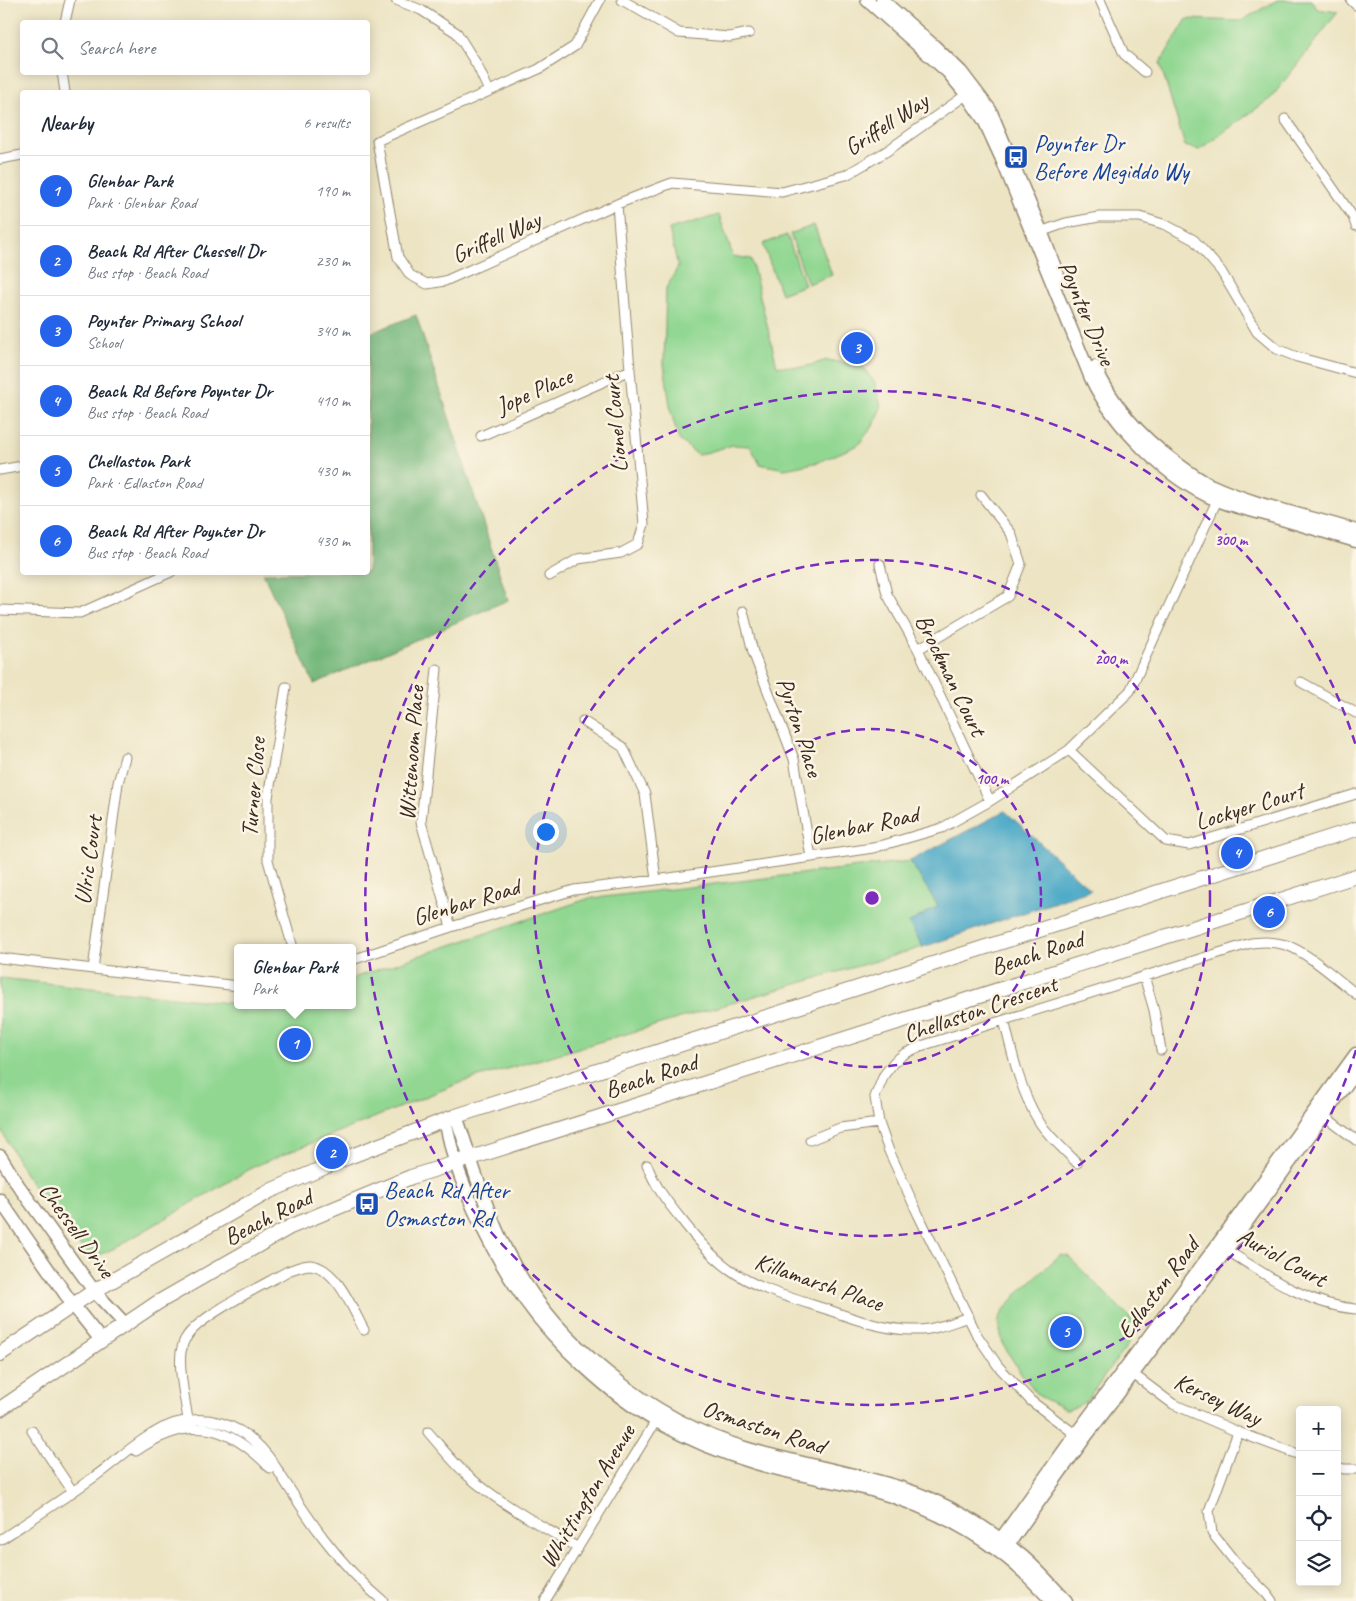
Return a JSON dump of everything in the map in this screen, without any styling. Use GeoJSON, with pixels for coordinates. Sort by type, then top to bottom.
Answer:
{"type":"FeatureCollection","features":[{"type":"Feature","properties":{"kind":"main road","name":"Beach Road"},"geometry":{"type":"LineString","coordinates":[[0,1354],[94,1291],[270,1191],[346,1158],[450,1118],[1356,828]]}},
{"type":"Feature","properties":{"kind":"main road","name":"Beach Road"},"geometry":{"type":"LineString","coordinates":[[0,1408],[157,1303],[290,1228],[411,1177],[1356,876]]}},
{"type":"Feature","properties":{"kind":"street"},"geometry":{"type":"LineString","coordinates":[[65,20],[70,0]]}},
{"type":"Feature","properties":{"kind":"street"},"geometry":{"type":"LineString","coordinates":[[396,0],[421,10],[456,33],[477,65],[489,91]]}},
{"type":"Feature","properties":{"kind":"street","name":"Griffell Way"},"geometry":{"type":"LineString","coordinates":[[600,0],[575,46],[539,69],[377,141],[398,257],[410,275],[427,284],[445,281],[617,204],[672,183],[782,192],[846,175],[887,151],[970,91]]}},
{"type":"Feature","properties":{"kind":"street"},"geometry":{"type":"LineString","coordinates":[[622,0],[679,32],[730,37],[749,32]]}},
{"type":"Feature","properties":{"kind":"street","name":"Poynter Drive"},"geometry":{"type":"LineString","coordinates":[[867,0],[990,110],[1036,233],[1090,356],[1118,408],[1144,437],[1220,495],[1356,541]]}},
{"type":"Feature","properties":{"kind":"street","name":"Poynter Drive"},"geometry":{"type":"LineString","coordinates":[[882,0],[961,72],[970,91]]}},
{"type":"Feature","properties":{"kind":"street"},"geometry":{"type":"LineString","coordinates":[[1100,0],[1124,54],[1146,72]]}},
{"type":"Feature","properties":{"kind":"street"},"geometry":{"type":"LineString","coordinates":[[1351,0],[1356,5]]}},
{"type":"Feature","properties":{"kind":"street"},"geometry":{"type":"LineString","coordinates":[[62,75],[65,90]]}},
{"type":"Feature","properties":{"kind":"street"},"geometry":{"type":"LineString","coordinates":[[1284,119],[1353,217],[1356,226]]}},
{"type":"Feature","properties":{"kind":"street"},"geometry":{"type":"LineString","coordinates":[[0,159],[20,155]]}},
{"type":"Feature","properties":{"kind":"street","name":"Lionel Court"},"geometry":{"type":"LineString","coordinates":[[549,576],[578,559],[621,552],[638,544],[644,524],[617,204]]}},
{"type":"Feature","properties":{"kind":"street"},"geometry":{"type":"LineString","coordinates":[[1036,233],[1066,223],[1099,217],[1140,217],[1166,226],[1194,240],[1221,271],[1256,332],[1277,349],[1297,357],[1356,373]]}},
{"type":"Feature","properties":{"kind":"street","name":"Jope Place"},"geometry":{"type":"LineString","coordinates":[[481,436],[630,370]]}},
{"type":"Feature","properties":{"kind":"street"},"geometry":{"type":"LineString","coordinates":[[0,470],[20,466]]}},
{"type":"Feature","properties":{"kind":"street"},"geometry":{"type":"LineString","coordinates":[[918,649],[1008,596],[1021,564],[1011,534],[981,495]]}},
{"type":"Feature","properties":{"kind":"street","name":"Poynter Drive"},"geometry":{"type":"LineString","coordinates":[[1220,495],[1255,502],[1356,531]]}},
{"type":"Feature","properties":{"kind":"street","name":"Glenbar Road"},"geometry":{"type":"LineString","coordinates":[[356,959],[451,927],[574,890],[656,880],[873,848],[942,828],[990,802],[1069,750],[1130,691],[1220,495]]}},
{"type":"Feature","properties":{"kind":"street","name":"Brockman Court"},"geometry":{"type":"LineString","coordinates":[[880,564],[887,594],[918,649],[990,802]]}},
{"type":"Feature","properties":{"kind":"street"},"geometry":{"type":"LineString","coordinates":[[0,610],[80,613],[164,575]]}},
{"type":"Feature","properties":{"kind":"street","name":"Pyrton Place"},"geometry":{"type":"LineString","coordinates":[[743,611],[753,652],[794,759],[810,858]]}},
{"type":"Feature","properties":{"kind":"street","name":"Wittenoom Place"},"geometry":{"type":"LineString","coordinates":[[437,669],[422,822],[451,927]]}},
{"type":"Feature","properties":{"kind":"street"},"geometry":{"type":"LineString","coordinates":[[1301,682],[1356,713]]}},
{"type":"Feature","properties":{"kind":"street","name":"Turner Close"},"geometry":{"type":"LineString","coordinates":[[286,686],[268,798],[268,860],[292,944]]}},
{"type":"Feature","properties":{"kind":"street"},"geometry":{"type":"LineString","coordinates":[[583,721],[623,747],[645,794],[656,880]]}},
{"type":"Feature","properties":{"kind":"street","name":"Lockyer Court"},"geometry":{"type":"LineString","coordinates":[[1069,750],[1166,841],[1189,845],[1356,794]]}},
{"type":"Feature","properties":{"kind":"street","name":"Ulric Court"},"geometry":{"type":"LineString","coordinates":[[93,969],[118,783],[126,757]]}},
{"type":"Feature","properties":{"kind":"street","name":"Chellaston Crescent"},"geometry":{"type":"LineString","coordinates":[[1079,1437],[1031,1401],[1012,1382],[988,1351],[969,1317],[918,1214],[889,1151],[879,1123],[875,1098],[884,1075],[894,1062],[904,1054],[921,1046],[1251,943],[1269,941],[1285,944],[1298,950],[1356,994]]}},
{"type":"Feature","properties":{"kind":"street"},"geometry":{"type":"LineString","coordinates":[[0,958],[234,986]]}},
{"type":"Feature","properties":{"kind":"street"},"geometry":{"type":"LineString","coordinates":[[1144,976],[1154,1010],[1161,1050]]}},
{"type":"Feature","properties":{"kind":"street"},"geometry":{"type":"LineString","coordinates":[[1004,1020],[1013,1056],[1032,1110],[1051,1136],[1077,1163]]}},
{"type":"Feature","properties":{"kind":"street","name":"Edlaston Road"},"geometry":{"type":"LineString","coordinates":[[1001,1546],[1079,1437],[1222,1247],[1320,1112],[1356,1054]]}},
{"type":"Feature","properties":{"kind":"street","name":"Edlaston Road"},"geometry":{"type":"LineString","coordinates":[[1320,1112],[1356,1071]]}},
{"type":"Feature","properties":{"kind":"street"},"geometry":{"type":"LineString","coordinates":[[1320,1112],[1356,1140]]}},
{"type":"Feature","properties":{"kind":"street","name":"Osmaston Road"},"geometry":{"type":"LineString","coordinates":[[450,1118],[470,1157],[501,1238],[518,1272],[531,1291],[562,1329],[600,1366],[682,1435],[756,1463],[868,1489],[894,1497],[950,1520],[1001,1546],[1042,1575],[1066,1601]]}},
{"type":"Feature","properties":{"kind":"street","name":"Osmaston Road"},"geometry":{"type":"LineString","coordinates":[[450,1118],[456,1162],[479,1220],[526,1302],[590,1372],[611,1388],[659,1416]]}},
{"type":"Feature","properties":{"kind":"street"},"geometry":{"type":"LineString","coordinates":[[810,1140],[840,1128],[879,1123]]}},
{"type":"Feature","properties":{"kind":"street","name":"Chessell Drive"},"geometry":{"type":"LineString","coordinates":[[0,1156],[18,1185],[94,1291],[125,1324]]}},
{"type":"Feature","properties":{"kind":"street","name":"Killamarsh Place"},"geometry":{"type":"LineString","coordinates":[[647,1165],[657,1187],[710,1253],[728,1268],[759,1286],[858,1320],[897,1329],[918,1330],[937,1327],[969,1317]]}},
{"type":"Feature","properties":{"kind":"street","name":"Chessell Drive"},"geometry":{"type":"LineString","coordinates":[[0,1200],[73,1305],[101,1340]]}},
{"type":"Feature","properties":{"kind":"street","name":"Auriol Court"},"geometry":{"type":"LineString","coordinates":[[1222,1247],[1275,1281],[1302,1294],[1330,1305],[1356,1309]]}},
{"type":"Feature","properties":{"kind":"street"},"geometry":{"type":"LineString","coordinates":[[189,1424],[180,1364],[185,1338],[197,1325],[214,1313],[288,1271],[300,1266],[312,1265],[321,1268],[342,1289],[364,1330]]}},
{"type":"Feature","properties":{"kind":"street","name":"Kersey Way"},"geometry":{"type":"LineString","coordinates":[[1129,1372],[1173,1404],[1238,1432],[1296,1454]]}},
{"type":"Feature","properties":{"kind":"street","name":"Whittington Avenue"},"geometry":{"type":"LineString","coordinates":[[545,1601],[659,1416]]}},
{"type":"Feature","properties":{"kind":"street"},"geometry":{"type":"LineString","coordinates":[[0,1540],[102,1472],[127,1450],[152,1433],[168,1426],[189,1424],[202,1419],[232,1426],[248,1436],[263,1449],[314,1527],[342,1562],[383,1601]]}},
{"type":"Feature","properties":{"kind":"street"},"geometry":{"type":"LineString","coordinates":[[32,1431],[73,1492]]}},
{"type":"Feature","properties":{"kind":"street"},"geometry":{"type":"LineString","coordinates":[[428,1432],[467,1475],[506,1503],[578,1548]]}},
{"type":"Feature","properties":{"kind":"street"},"geometry":{"type":"LineString","coordinates":[[1238,1432],[1209,1511],[1212,1532],[1236,1563],[1272,1601]]}},
{"type":"Feature","properties":{"kind":"street"},"geometry":{"type":"LineString","coordinates":[[1341,1468],[1356,1469]]}},
{"type":"Feature","properties":{"kind":"street","name":"Osmaston Road"},"geometry":{"type":"LineString","coordinates":[[1001,1546],[1021,1570],[1052,1601]]}},
{"type":"Feature","properties":{"kind":"green space"},"geometry":{"type":"Polygon","coordinates":[[[1277,0],[1311,0],[1317,9],[1338,12],[1271,98],[1199,150],[1185,146],[1160,63],[1187,19],[1241,21],[1277,0]]]}},
{"type":"Feature","properties":{"kind":"green space"},"geometry":{"type":"Polygon","coordinates":[[[719,215],[733,256],[751,259],[777,366],[804,367],[827,360],[862,366],[875,383],[881,407],[873,426],[858,445],[819,462],[785,469],[760,464],[750,446],[733,445],[698,455],[679,440],[671,412],[664,364],[666,288],[678,267],[669,229],[719,215]]]}},
{"type":"Feature","properties":{"kind":"green space"},"geometry":{"type":"Polygon","coordinates":[[[814,225],[832,275],[808,284],[790,234],[814,225]]]}},
{"type":"Feature","properties":{"kind":"green space"},"geometry":{"type":"Polygon","coordinates":[[[787,235],[805,285],[781,294],[763,244],[787,235]]]}},
{"type":"Feature","properties":{"kind":"green space"},"geometry":{"type":"Polygon","coordinates":[[[416,315],[508,600],[314,684],[264,575],[370,575],[370,333],[416,315]]]}},
{"type":"Feature","properties":{"kind":"green space"},"geometry":{"type":"Polygon","coordinates":[[[910,861],[938,906],[909,923],[923,947],[462,1082],[255,1166],[115,1248],[90,1259],[25,1174],[0,1128],[0,978],[234,1004],[234,1009],[356,1009],[356,977],[587,899],[910,861]]]}},
{"type":"Feature","properties":{"kind":"green space"},"geometry":{"type":"Polygon","coordinates":[[[1060,1255],[1068,1256],[1133,1321],[1129,1343],[1086,1401],[1067,1410],[1039,1396],[1021,1373],[1003,1345],[998,1321],[1004,1310],[1020,1291],[1060,1255]]]}},
{"type":"Feature","properties":{"kind":"water"},"geometry":{"type":"Polygon","coordinates":[[[1005,811],[1091,890],[923,947],[909,923],[938,906],[910,861],[1005,811]]]}},
{"type":"Feature","properties":{"kind":"place","name":"Poynter Dr Before Megiddo Wy"},"geometry":{"type":"Point","coordinates":[1016,157]}},
{"type":"Feature","properties":{"kind":"place","name":"Poynter Primary School"},"geometry":{"type":"Point","coordinates":[857,348]}},
{"type":"Feature","properties":{"kind":"place","name":"Beach Rd Before Poynter Dr"},"geometry":{"type":"Point","coordinates":[1237,853]}},
{"type":"Feature","properties":{"kind":"place","name":"Beach Rd After Poynter Dr"},"geometry":{"type":"Point","coordinates":[1269,912]}},
{"type":"Feature","properties":{"kind":"place","name":"Glenbar Park"},"geometry":{"type":"Point","coordinates":[295,1044]}},
{"type":"Feature","properties":{"kind":"place","name":"Beach Rd After Chessell Dr"},"geometry":{"type":"Point","coordinates":[332,1153]}},
{"type":"Feature","properties":{"kind":"place","name":"Beach Rd After Osmaston Rd"},"geometry":{"type":"Point","coordinates":[367,1204]}},
{"type":"Feature","properties":{"kind":"place","name":"Chellaston Park"},"geometry":{"type":"Point","coordinates":[1066,1332]}}]}
